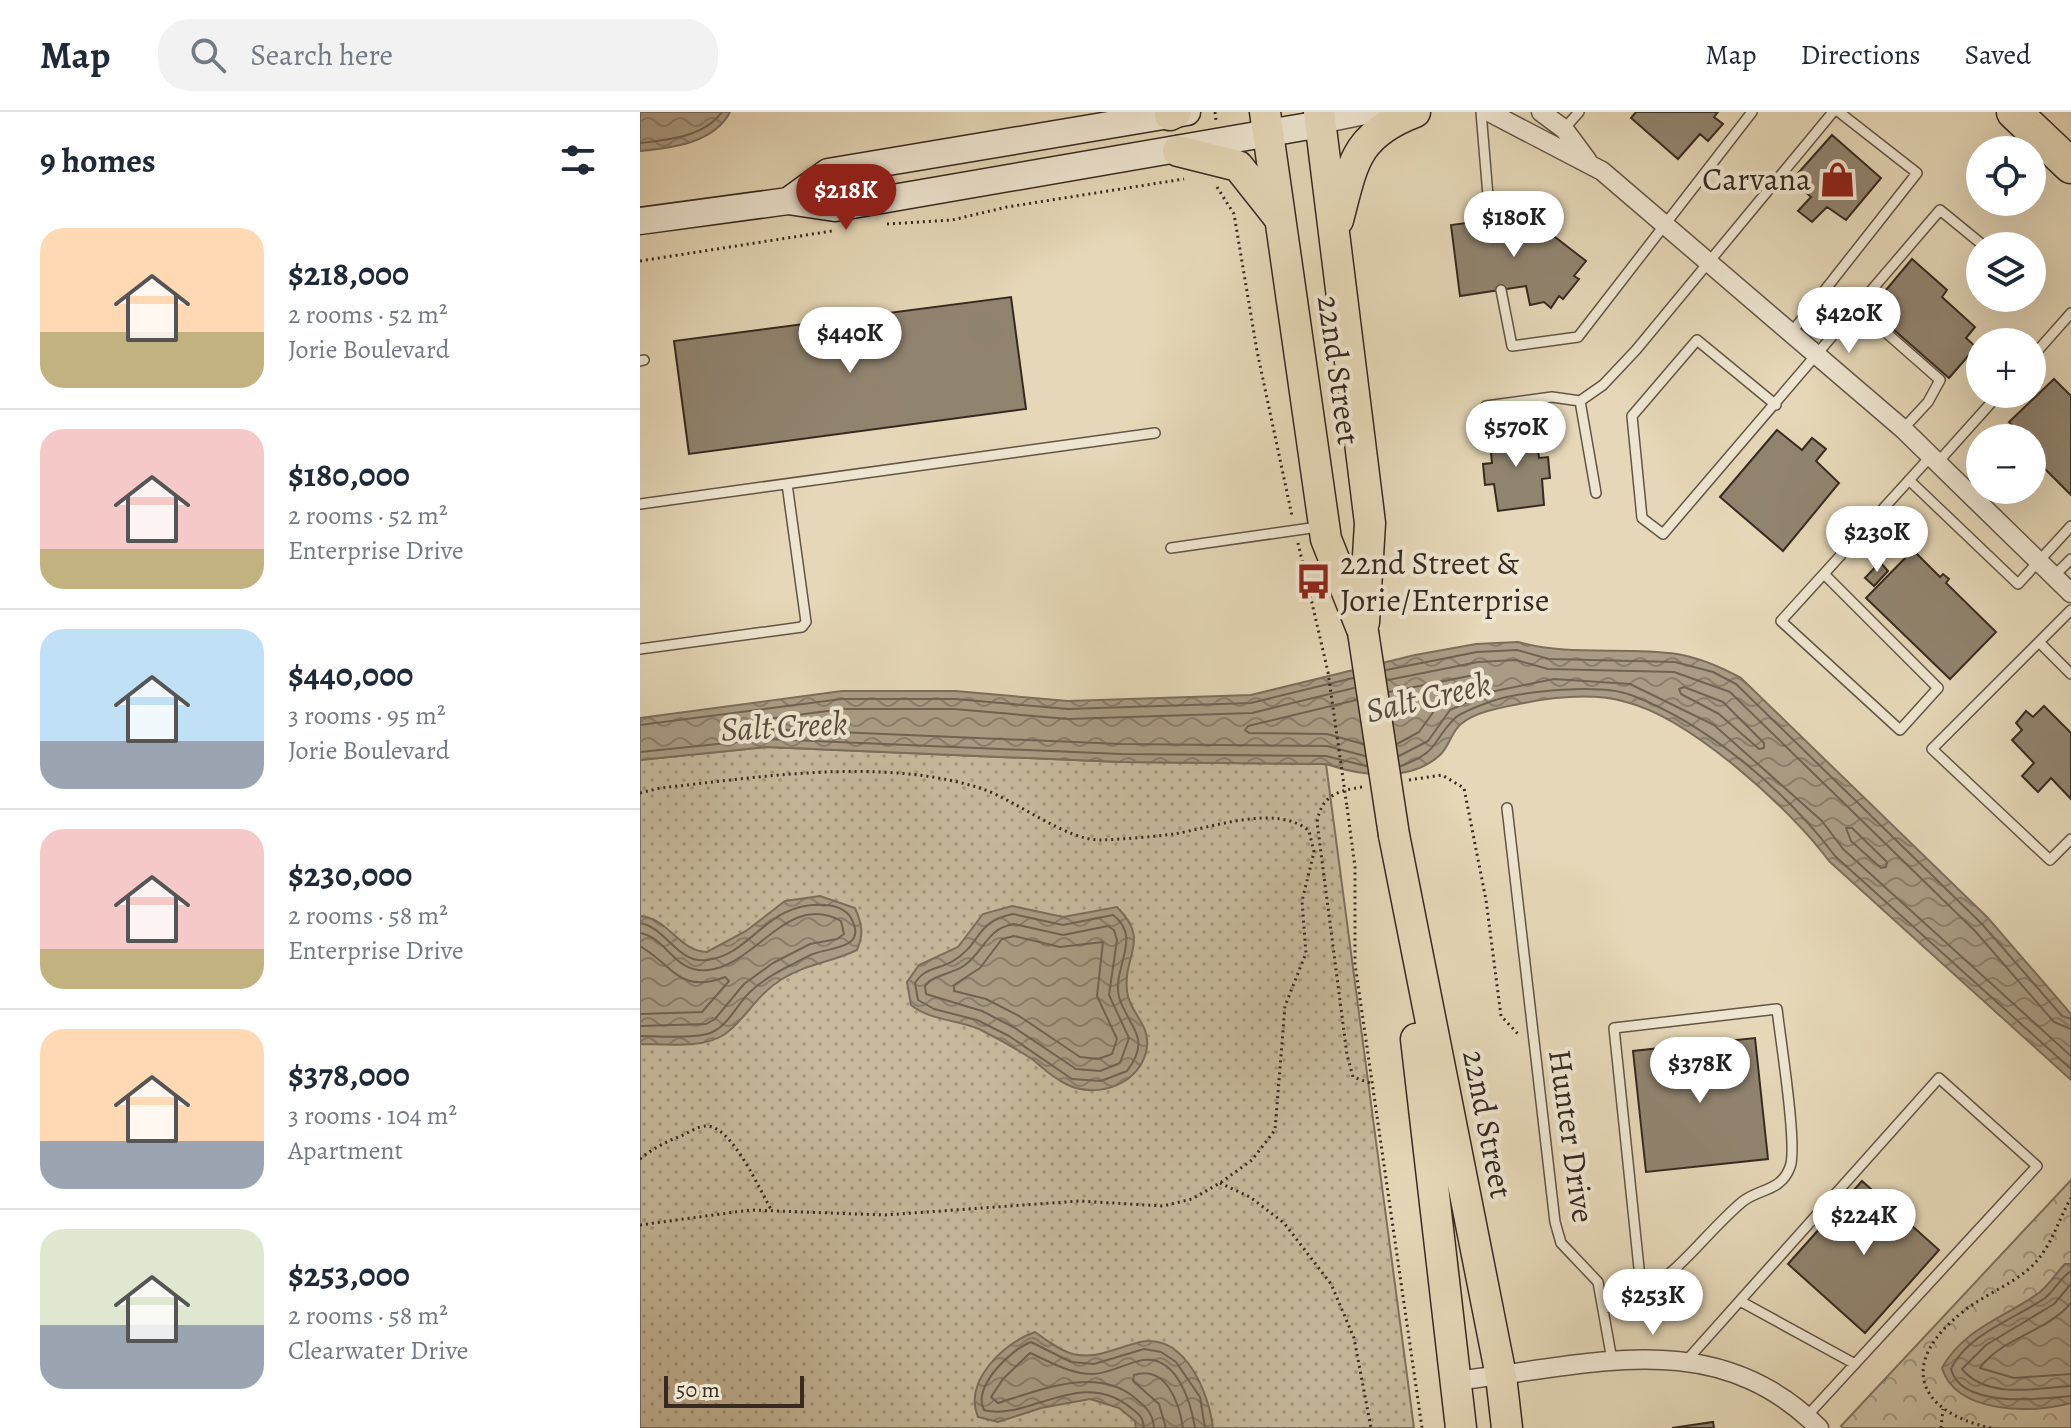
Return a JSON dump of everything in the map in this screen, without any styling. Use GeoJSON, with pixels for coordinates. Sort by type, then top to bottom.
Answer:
{"type":"FeatureCollection","features":[{"type":"Feature","properties":{"kind":"highway"},"geometry":{"type":"LineString","coordinates":[[2014,112],[2071,166]]}},
{"type":"Feature","properties":{"kind":"main road"},"geometry":{"type":"LineString","coordinates":[[1335,234],[1356,155],[1388,123],[1415,112]]}},
{"type":"Feature","properties":{"kind":"main road"},"geometry":{"type":"LineString","coordinates":[[788,201],[828,172],[1178,113]]}},
{"type":"Feature","properties":{"kind":"main road"},"geometry":{"type":"LineString","coordinates":[[1186,164],[1267,122],[1320,118]]}},
{"type":"Feature","properties":{"kind":"main road","name":"22nd Street"},"geometry":{"type":"LineString","coordinates":[[1320,118],[1370,523],[1363,632],[1394,835],[1461,1428]]}},
{"type":"Feature","properties":{"kind":"main road","name":"22nd Street"},"geometry":{"type":"LineString","coordinates":[[1267,122],[1281,220],[1310,528],[1363,632]]}},
{"type":"Feature","properties":{"kind":"main road"},"geometry":{"type":"LineString","coordinates":[[640,221],[788,201],[835,208],[1186,164],[1238,166],[1281,220]]}},
{"type":"Feature","properties":{"kind":"main road","name":"22nd Street"},"geometry":{"type":"LineString","coordinates":[[1394,835],[1501,1376],[1507,1428]]}},
{"type":"Feature","properties":{"kind":"street"},"geometry":{"type":"LineString","coordinates":[[1320,118],[1380,112]]}},
{"type":"Feature","properties":{"kind":"street"},"geometry":{"type":"LineString","coordinates":[[1489,112],[1589,162],[1663,223],[1935,458],[2071,593]]}},
{"type":"Feature","properties":{"kind":"street"},"geometry":{"type":"LineString","coordinates":[[1541,112],[1564,129],[1589,162]]}},
{"type":"Feature","properties":{"kind":"street"},"geometry":{"type":"LineString","coordinates":[[1454,1381],[1612,1360],[1687,1360],[1726,1369],[1759,1382],[1813,1422]]}},
{"type":"Feature","properties":{"kind":"lane"},"geometry":{"type":"LineString","coordinates":[[1481,112],[1490,220]]}},
{"type":"Feature","properties":{"kind":"lane"},"geometry":{"type":"LineString","coordinates":[[1564,129],[1579,112]]}},
{"type":"Feature","properties":{"kind":"lane"},"geometry":{"type":"LineString","coordinates":[[1501,290],[1512,346],[1578,337],[1663,223],[1752,112]]}},
{"type":"Feature","properties":{"kind":"lane"},"geometry":{"type":"LineString","coordinates":[[1486,406],[1552,397],[1580,401],[1603,385],[1836,112],[1917,173],[1791,333]]}},
{"type":"Feature","properties":{"kind":"lane"},"geometry":{"type":"LineString","coordinates":[[1776,405],[1697,340],[1632,416],[1642,518],[1663,534],[1776,405],[1818,356],[1940,210],[1967,232]]}},
{"type":"Feature","properties":{"kind":"lane"},"geometry":{"type":"LineString","coordinates":[[1858,308],[1940,380],[1928,402],[1903,429]]}},
{"type":"Feature","properties":{"kind":"lane"},"geometry":{"type":"LineString","coordinates":[[2046,341],[2071,313]]}},
{"type":"Feature","properties":{"kind":"lane"},"geometry":{"type":"LineString","coordinates":[[1580,401],[1596,493]]}},
{"type":"Feature","properties":{"kind":"lane"},"geometry":{"type":"LineString","coordinates":[[1824,574],[1938,688],[1900,730],[1781,621],[1909,480],[1985,408]]}},
{"type":"Feature","properties":{"kind":"lane"},"geometry":{"type":"LineString","coordinates":[[640,504],[1155,433]]}},
{"type":"Feature","properties":{"kind":"lane"},"geometry":{"type":"LineString","coordinates":[[1909,480],[2018,584],[2071,526]]}},
{"type":"Feature","properties":{"kind":"lane"},"geometry":{"type":"LineString","coordinates":[[640,649],[802,627],[806,622],[787,484]]}},
{"type":"Feature","properties":{"kind":"lane"},"geometry":{"type":"LineString","coordinates":[[1171,548],[1310,528]]}},
{"type":"Feature","properties":{"kind":"lane"},"geometry":{"type":"LineString","coordinates":[[2054,576],[2071,559]]}},
{"type":"Feature","properties":{"kind":"lane"},"geometry":{"type":"LineString","coordinates":[[2071,610],[1932,749],[2050,860],[2071,839]]}},
{"type":"Feature","properties":{"kind":"lane"},"geometry":{"type":"LineString","coordinates":[[2039,642],[2071,674]]}},
{"type":"Feature","properties":{"kind":"lane","name":"Hunter Drive"},"geometry":{"type":"LineString","coordinates":[[1507,808],[1532,1037],[1561,1243],[1598,1282],[1612,1360]]}},
{"type":"Feature","properties":{"kind":"lane"},"geometry":{"type":"LineString","coordinates":[[1604,1309],[1642,1297],[1692,1255],[1745,1200],[1772,1190],[1791,1166],[1777,1009],[1614,1028],[1642,1297]]}},
{"type":"Feature","properties":{"kind":"lane"},"geometry":{"type":"LineString","coordinates":[[1687,1360],[1939,1078],[2037,1166],[1855,1364],[1813,1422]]}},
{"type":"Feature","properties":{"kind":"lane"},"geometry":{"type":"LineString","coordinates":[[1740,1301],[1855,1364]]}},
{"type":"Feature","properties":{"kind":"path"},"geometry":{"type":"LineString","coordinates":[[886,224],[952,220],[1186,164]]}},
{"type":"Feature","properties":{"kind":"path"},"geometry":{"type":"LineString","coordinates":[[1215,184],[1234,214],[1257,351],[1310,528],[1355,867],[1355,964],[1422,1428]]}},
{"type":"Feature","properties":{"kind":"path"},"geometry":{"type":"LineString","coordinates":[[640,261],[842,230]]}},
{"type":"Feature","properties":{"kind":"path"},"geometry":{"type":"LineString","coordinates":[[640,793],[660,788],[804,773],[869,773],[980,788],[1087,840],[1173,834],[1243,819],[1302,825],[1313,837],[1314,852],[1302,901],[1306,953],[1285,1006],[1277,1122],[1260,1151],[1220,1183],[1192,1199],[1163,1206],[1079,1201],[885,1215],[772,1211],[709,1214],[640,1225]]}},
{"type":"Feature","properties":{"kind":"path"},"geometry":{"type":"LineString","coordinates":[[1429,777],[1442,775],[1464,788],[1478,853],[1501,1016],[1518,1035],[1532,1037]]}},
{"type":"Feature","properties":{"kind":"path"},"geometry":{"type":"LineString","coordinates":[[1337,791],[1320,808],[1317,822],[1347,1055],[1353,1077],[1370,1083]]}},
{"type":"Feature","properties":{"kind":"path"},"geometry":{"type":"LineString","coordinates":[[640,1159],[706,1125],[727,1135],[772,1211]]}},
{"type":"Feature","properties":{"kind":"path"},"geometry":{"type":"LineString","coordinates":[[1220,1183],[1250,1197],[1284,1223],[1331,1284],[1354,1338],[1371,1428]]}},
{"type":"Feature","properties":{"kind":"path"},"geometry":{"type":"LineString","coordinates":[[1991,1428],[1956,1418],[1924,1389],[1921,1374],[1931,1344],[1963,1311],[2012,1284],[2031,1266],[2047,1249],[2071,1198]]}},
{"type":"Feature","properties":{"kind":"path"},"geometry":{"type":"LineString","coordinates":[[1941,1428],[1943,1409]]}},
{"type":"Feature","properties":{"kind":"path"},"geometry":{"type":"LineString","coordinates":[[1944,1422],[1956,1418]]}},
{"type":"Feature","properties":{"kind":"green space"},"geometry":{"type":"Polygon","coordinates":[[[766,747],[1121,762],[1326,764],[1414,1428],[640,1428],[640,760],[766,747]]]}},
{"type":"Feature","properties":{"kind":"green space"},"geometry":{"type":"Polygon","coordinates":[[[2071,1180],[2071,1428],[1843,1428],[1841,1426],[2071,1180]]]}},
{"type":"Feature","properties":{"kind":"water"},"geometry":{"type":"Polygon","coordinates":[[[640,112],[730,112],[714,131],[703,137],[678,146],[640,151],[640,112]]]}},
{"type":"Feature","properties":{"kind":"water","name":"Salt Creek"},"geometry":{"type":"Polygon","coordinates":[[[1518,642],[1558,649],[1677,654],[1710,663],[1741,678],[1988,918],[2071,1014],[2071,1080],[1829,861],[1790,816],[1737,768],[1679,726],[1651,711],[1614,699],[1562,698],[1482,713],[1461,724],[1444,751],[1429,763],[1401,773],[1370,774],[1326,764],[1121,762],[766,747],[640,760],[640,718],[842,691],[955,691],[1068,701],[1251,695],[1415,655],[1476,644],[1518,642]]]}},
{"type":"Feature","properties":{"kind":"water"},"geometry":{"type":"Polygon","coordinates":[[[820,896],[855,908],[861,929],[857,950],[782,979],[732,1028],[716,1039],[684,1045],[640,1044],[640,916],[659,922],[688,946],[707,952],[746,931],[785,901],[820,896]]]}},
{"type":"Feature","properties":{"kind":"water"},"geometry":{"type":"Polygon","coordinates":[[[1012,906],[1063,917],[1117,907],[1127,919],[1134,939],[1127,991],[1143,1025],[1147,1047],[1137,1071],[1127,1079],[1104,1089],[1078,1089],[1061,1082],[1032,1059],[979,1029],[935,1017],[911,1005],[907,982],[919,965],[958,947],[983,914],[1012,906]]]}},
{"type":"Feature","properties":{"kind":"water"},"geometry":{"type":"Polygon","coordinates":[[[2065,1264],[2071,1264],[2071,1403],[2037,1409],[1998,1407],[1963,1394],[1950,1383],[1942,1368],[1961,1343],[2040,1292],[2065,1264]]]}},
{"type":"Feature","properties":{"kind":"water"},"geometry":{"type":"Polygon","coordinates":[[[1035,1332],[1063,1350],[1082,1355],[1099,1354],[1140,1342],[1156,1342],[1170,1347],[1192,1368],[1200,1383],[1213,1428],[1136,1428],[1135,1421],[1119,1408],[1090,1399],[1041,1408],[998,1422],[978,1417],[976,1390],[989,1366],[1010,1345],[1035,1332]]]}},
{"type":"Feature","properties":{"kind":"building"},"geometry":{"type":"Polygon","coordinates":[[[1636,112],[1718,112],[1714,117],[1723,124],[1708,141],[1700,134],[1678,159],[1631,118],[1636,112]]]}},
{"type":"Feature","properties":{"kind":"building","name":"Carvana"},"geometry":{"type":"Polygon","coordinates":[[[1832,135],[1881,178],[1846,220],[1827,207],[1812,222],[1798,211],[1811,197],[1792,180],[1832,135]]]}},
{"type":"Feature","properties":{"kind":"building"},"geometry":{"type":"Polygon","coordinates":[[[1526,215],[1540,226],[1547,237],[1555,237],[1586,261],[1574,276],[1579,279],[1563,299],[1559,296],[1551,308],[1544,302],[1530,305],[1526,286],[1460,296],[1451,225],[1526,215]]]}},
{"type":"Feature","properties":{"kind":"building"},"geometry":{"type":"Polygon","coordinates":[[[1912,259],[1947,290],[1942,297],[1975,327],[1966,328],[1966,358],[1949,378],[1870,309],[1912,259]]]}},
{"type":"Feature","properties":{"kind":"building"},"geometry":{"type":"Polygon","coordinates":[[[1011,297],[1026,409],[689,454],[674,341],[1011,297]]]}},
{"type":"Feature","properties":{"kind":"building"},"geometry":{"type":"Polygon","coordinates":[[[2054,379],[2071,396],[2071,495],[2046,470],[2046,424],[2009,422],[2024,408],[2046,408],[2046,387],[2054,379]]]}},
{"type":"Feature","properties":{"kind":"building"},"geometry":{"type":"Polygon","coordinates":[[[1535,427],[1539,458],[1548,457],[1550,478],[1542,479],[1544,505],[1498,511],[1494,484],[1485,485],[1483,464],[1492,463],[1489,433],[1535,427]]]}},
{"type":"Feature","properties":{"kind":"building"},"geometry":{"type":"Polygon","coordinates":[[[1777,430],[1802,450],[1812,438],[1826,449],[1816,461],[1839,483],[1783,551],[1720,497],[1777,430]]]}},
{"type":"Feature","properties":{"kind":"building"},"geometry":{"type":"Polygon","coordinates":[[[1913,550],[1940,577],[1943,574],[1949,579],[1946,583],[1996,632],[1950,679],[1866,598],[1913,550]]]}},
{"type":"Feature","properties":{"kind":"building"},"geometry":{"type":"Polygon","coordinates":[[[1880,562],[1888,571],[1874,586],[1865,578],[1880,562]]]}},
{"type":"Feature","properties":{"kind":"building"},"geometry":{"type":"Polygon","coordinates":[[[2044,706],[2071,733],[2071,799],[2051,778],[2038,792],[2022,776],[2034,763],[2012,740],[2022,730],[2016,723],[2026,711],[2033,717],[2044,706]]]}},
{"type":"Feature","properties":{"kind":"building"},"geometry":{"type":"Polygon","coordinates":[[[1755,1038],[1768,1159],[1646,1172],[1633,1051],[1755,1038]]]}},
{"type":"Feature","properties":{"kind":"building"},"geometry":{"type":"Polygon","coordinates":[[[1862,1181],[1939,1250],[1865,1333],[1788,1264],[1862,1181]]]}},
{"type":"Feature","properties":{"kind":"building"},"geometry":{"type":"Polygon","coordinates":[[[1713,1422],[1714,1428],[1672,1428],[1713,1422]]]}},
{"type":"Feature","properties":{"kind":"place","name":"Carvana"},"geometry":{"type":"Point","coordinates":[1837,179]}},
{"type":"Feature","properties":{"kind":"place","name":"22nd Street & Jorie/Enterprise"},"geometry":{"type":"Point","coordinates":[1314,581]}}]}
